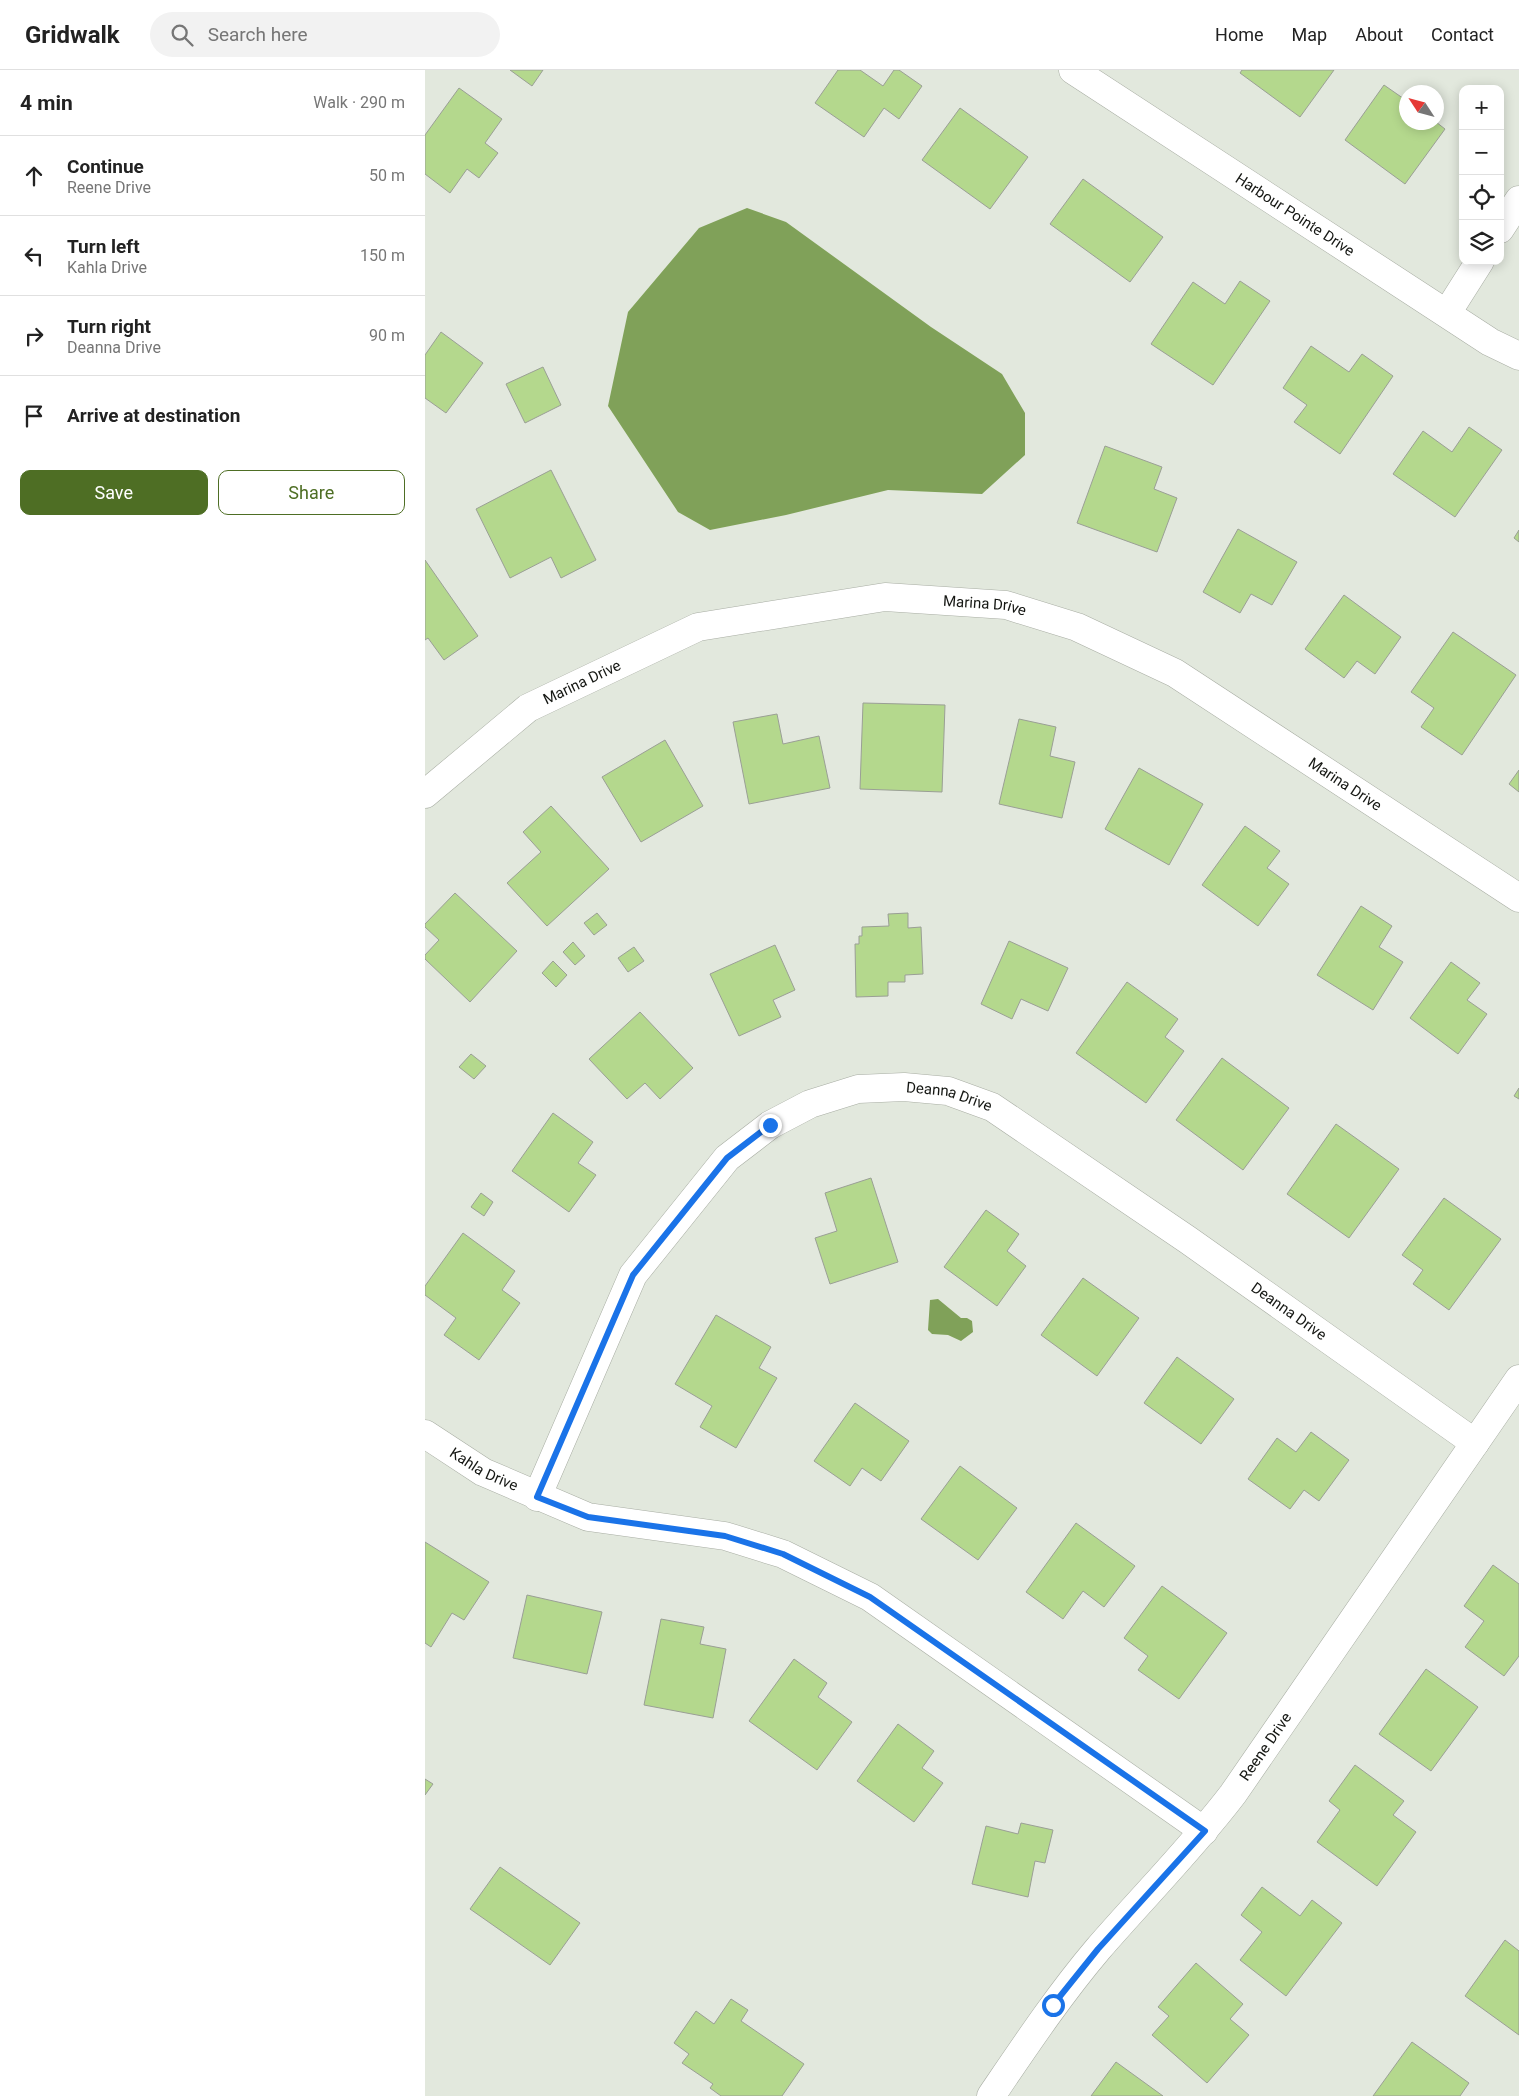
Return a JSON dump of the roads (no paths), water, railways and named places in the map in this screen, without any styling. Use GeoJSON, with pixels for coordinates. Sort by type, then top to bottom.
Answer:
{"type":"FeatureCollection","features":[{"type":"Feature","properties":{"kind":"street","name":"Harbour Pointe Drive"},"geometry":{"type":"LineString","coordinates":[[1073,70],[1490,342],[1519,356]]}},
{"type":"Feature","properties":{"kind":"street"},"geometry":{"type":"LineString","coordinates":[[1504,223],[1519,200]]}},
{"type":"Feature","properties":{"kind":"street"},"geometry":{"type":"LineString","coordinates":[[1447,313],[1477,265]]}},
{"type":"Feature","properties":{"kind":"street","name":"Marina Drive"},"geometry":{"type":"LineString","coordinates":[[425,794],[528,708],[698,627],[885,597],[1006,605],[1077,627],[1175,673],[1519,898]]}},
{"type":"Feature","properties":{"kind":"street","name":"Deanna Drive"},"geometry":{"type":"LineString","coordinates":[[537,1497],[633,1275],[727,1158],[770,1125],[810,1104],[858,1088],[904,1087],[948,1091],[992,1107],[1188,1240],[1475,1443]]}},
{"type":"Feature","properties":{"kind":"street","name":"Reene Drive"},"geometry":{"type":"LineString","coordinates":[[991,2096],[1059,1998],[1098,1949],[1205,1831],[1241,1783],[1519,1379]]}},
{"type":"Feature","properties":{"kind":"street","name":"Kahla Drive"},"geometry":{"type":"LineString","coordinates":[[425,1434],[483,1472],[537,1497],[588,1517],[725,1536],[783,1554],[870,1597],[1205,1831]]}}]}
